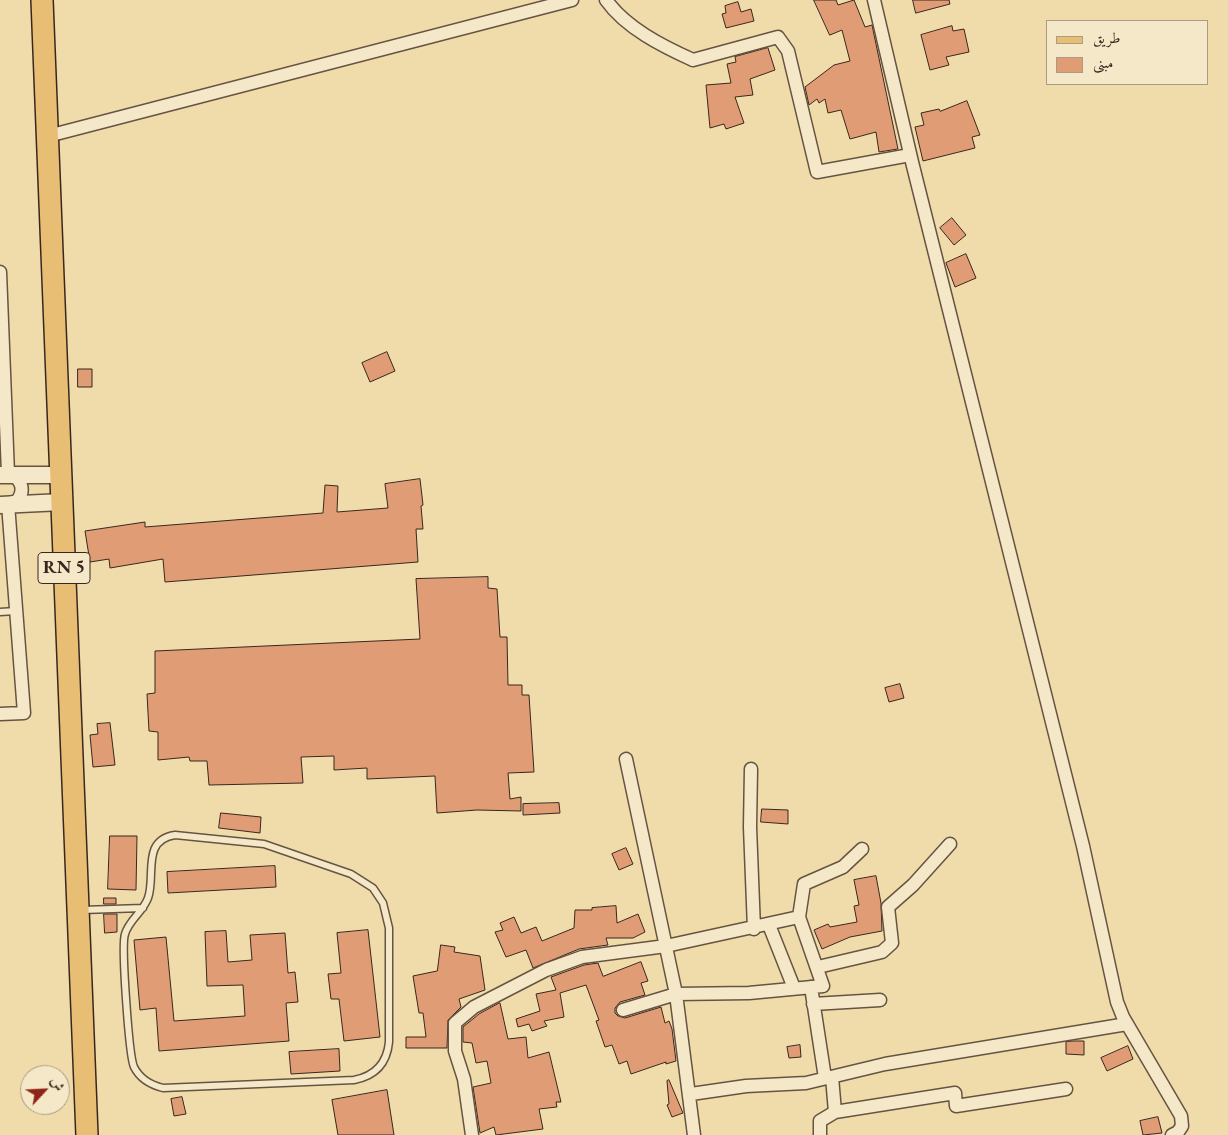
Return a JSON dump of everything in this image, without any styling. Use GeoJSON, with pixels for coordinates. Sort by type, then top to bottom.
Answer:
{"type":"FeatureCollection","features":[{"type":"Feature","properties":{"kind":"main road","name":"RN 5"},"geometry":{"type":"LineString","coordinates":[[42,0],[87,1135]]}},
{"type":"Feature","properties":{"kind":"street"},"geometry":{"type":"LineString","coordinates":[[48,136],[572,0]]}},
{"type":"Feature","properties":{"kind":"street"},"geometry":{"type":"LineString","coordinates":[[606,0],[616,14],[668,49],[693,60],[778,37],[788,51],[817,172],[910,155]]}},
{"type":"Feature","properties":{"kind":"street"},"geometry":{"type":"LineString","coordinates":[[874,0],[910,155],[1083,846],[1118,1002],[1127,1024],[1181,1116],[1182,1126],[1178,1132],[1172,1135]]}},
{"type":"Feature","properties":{"kind":"street"},"geometry":{"type":"LineString","coordinates":[[0,272],[3,475]]}},
{"type":"Feature","properties":{"kind":"street"},"geometry":{"type":"LineString","coordinates":[[3,475],[62,475]]}},
{"type":"Feature","properties":{"kind":"street"},"geometry":{"type":"LineString","coordinates":[[3,475],[17,478],[22,487],[20,497],[3,504]]}},
{"type":"Feature","properties":{"kind":"street"},"geometry":{"type":"LineString","coordinates":[[3,504],[62,502]]}},
{"type":"Feature","properties":{"kind":"street"},"geometry":{"type":"LineString","coordinates":[[0,714],[24,712],[16,611],[3,504]]}},
{"type":"Feature","properties":{"kind":"street"},"geometry":{"type":"LineString","coordinates":[[626,759],[676,994],[694,1135]]}},
{"type":"Feature","properties":{"kind":"street"},"geometry":{"type":"LineString","coordinates":[[751,768],[750,827],[754,929]]}},
{"type":"Feature","properties":{"kind":"street"},"geometry":{"type":"LineString","coordinates":[[818,967],[882,952],[892,943],[888,907],[913,885],[950,844]]}},
{"type":"Feature","properties":{"kind":"street"},"geometry":{"type":"LineString","coordinates":[[623,1010],[676,994],[749,993],[822,986],[818,967],[799,917],[804,884],[843,867],[862,849]]}},
{"type":"Feature","properties":{"kind":"street"},"geometry":{"type":"LineString","coordinates":[[472,1135],[464,1079],[455,1051],[455,1023],[474,1007],[555,967],[582,957],[666,946],[754,929],[799,917]]}},
{"type":"Feature","properties":{"kind":"street"},"geometry":{"type":"LineString","coordinates":[[769,925],[794,988]]}},
{"type":"Feature","properties":{"kind":"street"},"geometry":{"type":"LineString","coordinates":[[811,987],[836,1112]]}},
{"type":"Feature","properties":{"kind":"street"},"geometry":{"type":"LineString","coordinates":[[813,1004],[880,1000]]}},
{"type":"Feature","properties":{"kind":"street"},"geometry":{"type":"LineString","coordinates":[[690,1094],[746,1086],[806,1083],[885,1064],[1127,1024]]}},
{"type":"Feature","properties":{"kind":"street"},"geometry":{"type":"LineString","coordinates":[[820,1135],[820,1121],[836,1112],[955,1093],[956,1106],[1066,1089]]}},
{"type":"Feature","properties":{"kind":"lane"},"geometry":{"type":"LineString","coordinates":[[0,612],[16,611]]}},
{"type":"Feature","properties":{"kind":"lane"},"geometry":{"type":"LineString","coordinates":[[174,835],[264,844],[359,878],[378,895],[388,919],[389,1042],[386,1058],[369,1076],[354,1080],[164,1088],[149,1083],[138,1073],[130,1052],[124,940],[127,929],[142,908],[149,895],[153,849],[164,838],[174,835]]}},
{"type":"Feature","properties":{"kind":"lane"},"geometry":{"type":"LineString","coordinates":[[78,910],[142,908]]}},
{"type":"Feature","properties":{"kind":"building"},"geometry":{"type":"Polygon","coordinates":[[[814,0],[836,0],[838,5],[854,0],[865,27],[872,25],[898,149],[879,152],[876,132],[850,139],[841,110],[828,113],[825,99],[819,103],[817,99],[809,105],[805,87],[834,65],[850,61],[842,30],[830,35],[814,0]]]}},
{"type":"Feature","properties":{"kind":"building"},"geometry":{"type":"Polygon","coordinates":[[[913,0],[949,0],[950,4],[916,13],[913,0]]]}},
{"type":"Feature","properties":{"kind":"building"},"geometry":{"type":"Polygon","coordinates":[[[738,2],[741,12],[751,9],[754,21],[726,28],[722,14],[726,13],[725,6],[738,2]]]}},
{"type":"Feature","properties":{"kind":"building"},"geometry":{"type":"Polygon","coordinates":[[[952,26],[953,31],[964,29],[969,52],[946,57],[949,65],[930,70],[921,35],[952,26]]]}},
{"type":"Feature","properties":{"kind":"building"},"geometry":{"type":"Polygon","coordinates":[[[768,48],[775,70],[750,79],[753,95],[735,97],[744,123],[726,129],[724,124],[710,128],[706,85],[731,83],[727,64],[736,62],[735,57],[768,48]]]}},
{"type":"Feature","properties":{"kind":"building"},"geometry":{"type":"Polygon","coordinates":[[[967,101],[980,135],[972,137],[975,148],[923,161],[915,127],[924,125],[921,113],[939,109],[940,111],[967,101]]]}},
{"type":"Feature","properties":{"kind":"building"},"geometry":{"type":"Polygon","coordinates":[[[952,218],[966,235],[954,245],[940,228],[952,218]]]}},
{"type":"Feature","properties":{"kind":"building"},"geometry":{"type":"Polygon","coordinates":[[[966,254],[976,278],[955,287],[946,263],[966,254]]]}},
{"type":"Feature","properties":{"kind":"building"},"geometry":{"type":"Polygon","coordinates":[[[387,352],[395,371],[370,382],[362,363],[387,352]]]}},
{"type":"Feature","properties":{"kind":"building"},"geometry":{"type":"Polygon","coordinates":[[[78,369],[92,369],[92,387],[78,387],[78,369]]]}},
{"type":"Feature","properties":{"kind":"building"},"geometry":{"type":"Polygon","coordinates":[[[420,479],[423,529],[416,529],[418,562],[165,582],[163,559],[110,568],[109,559],[90,562],[85,531],[145,522],[145,527],[323,513],[325,485],[338,486],[337,512],[388,508],[385,484],[420,479]]]}},
{"type":"Feature","properties":{"kind":"building"},"geometry":{"type":"Polygon","coordinates":[[[488,577],[488,588],[497,589],[500,637],[507,637],[508,685],[522,685],[522,695],[529,695],[534,772],[508,773],[510,799],[521,797],[521,811],[477,810],[437,813],[435,776],[367,779],[367,768],[334,770],[334,756],[301,757],[303,783],[209,785],[207,761],[190,761],[189,757],[158,760],[158,732],[149,731],[147,694],[155,693],[155,651],[420,639],[416,579],[488,577]]]}},
{"type":"Feature","properties":{"kind":"building"},"geometry":{"type":"Polygon","coordinates":[[[900,684],[904,698],[889,702],[885,688],[900,684]]]}},
{"type":"Feature","properties":{"kind":"building"},"geometry":{"type":"Polygon","coordinates":[[[110,723],[115,765],[93,767],[90,735],[98,734],[97,724],[110,723]]]}},
{"type":"Feature","properties":{"kind":"building"},"geometry":{"type":"Polygon","coordinates":[[[559,803],[560,813],[523,815],[523,804],[559,803]]]}},
{"type":"Feature","properties":{"kind":"building"},"geometry":{"type":"Polygon","coordinates":[[[762,809],[788,810],[788,824],[761,822],[762,809]]]}},
{"type":"Feature","properties":{"kind":"building"},"geometry":{"type":"Polygon","coordinates":[[[221,813],[261,817],[260,833],[219,828],[221,813]]]}},
{"type":"Feature","properties":{"kind":"building"},"geometry":{"type":"Polygon","coordinates":[[[110,836],[137,836],[136,890],[108,889],[110,836]]]}},
{"type":"Feature","properties":{"kind":"building"},"geometry":{"type":"Polygon","coordinates":[[[626,848],[633,864],[619,870],[612,854],[626,848]]]}},
{"type":"Feature","properties":{"kind":"building"},"geometry":{"type":"Polygon","coordinates":[[[275,866],[276,887],[168,893],[167,872],[275,866]]]}},
{"type":"Feature","properties":{"kind":"building"},"geometry":{"type":"Polygon","coordinates":[[[876,876],[881,903],[882,931],[850,937],[822,949],[814,930],[828,924],[830,927],[857,922],[854,906],[859,905],[854,880],[876,876]]]}},
{"type":"Feature","properties":{"kind":"building"},"geometry":{"type":"Polygon","coordinates":[[[104,898],[116,898],[116,904],[104,904],[104,898]]]}},
{"type":"Feature","properties":{"kind":"building"},"geometry":{"type":"Polygon","coordinates":[[[616,906],[617,923],[638,914],[645,932],[633,938],[606,938],[608,945],[579,949],[533,968],[526,950],[506,957],[495,932],[503,930],[500,923],[514,917],[521,933],[536,927],[542,941],[574,928],[575,910],[592,910],[592,908],[616,906]]]}},
{"type":"Feature","properties":{"kind":"building"},"geometry":{"type":"Polygon","coordinates":[[[104,914],[117,914],[117,932],[105,933],[104,914]]]}},
{"type":"Feature","properties":{"kind":"building"},"geometry":{"type":"Polygon","coordinates":[[[368,930],[380,1037],[344,1041],[339,999],[331,999],[328,974],[341,973],[337,933],[368,930]]]}},
{"type":"Feature","properties":{"kind":"building"},"geometry":{"type":"Polygon","coordinates":[[[226,931],[228,962],[252,960],[250,935],[285,933],[288,973],[295,972],[298,1002],[286,1003],[289,1041],[159,1051],[156,1008],[140,1010],[134,940],[166,937],[174,1021],[245,1016],[243,985],[207,986],[205,932],[226,931]]]}},
{"type":"Feature","properties":{"kind":"building"},"geometry":{"type":"Polygon","coordinates":[[[441,945],[455,947],[454,952],[480,956],[485,990],[459,999],[461,1007],[448,1020],[447,1048],[406,1048],[406,1037],[426,1037],[423,1013],[419,1013],[413,976],[437,971],[441,945]]]}},
{"type":"Feature","properties":{"kind":"building"},"geometry":{"type":"Polygon","coordinates":[[[641,962],[648,981],[641,983],[645,995],[620,1002],[615,1008],[615,1013],[625,1018],[661,1007],[665,1023],[669,1021],[672,1029],[676,1061],[666,1064],[666,1062],[631,1074],[627,1061],[619,1064],[612,1045],[605,1047],[596,1021],[599,1020],[586,985],[560,993],[564,1017],[544,1021],[547,1026],[532,1031],[529,1024],[518,1027],[516,1019],[540,1011],[536,994],[556,990],[551,977],[584,965],[598,963],[603,976],[641,962]]]}},
{"type":"Feature","properties":{"kind":"building"},"geometry":{"type":"Polygon","coordinates":[[[500,1003],[508,1039],[526,1037],[528,1058],[549,1052],[561,1102],[556,1102],[557,1107],[539,1109],[543,1129],[496,1135],[494,1127],[480,1133],[473,1087],[491,1083],[487,1061],[476,1063],[472,1043],[463,1042],[463,1027],[479,1014],[500,1003]]]}},
{"type":"Feature","properties":{"kind":"building"},"geometry":{"type":"Polygon","coordinates":[[[1084,1041],[1084,1055],[1066,1054],[1066,1042],[1084,1041]]]}},
{"type":"Feature","properties":{"kind":"building"},"geometry":{"type":"Polygon","coordinates":[[[800,1045],[801,1057],[789,1058],[787,1047],[800,1045]]]}},
{"type":"Feature","properties":{"kind":"building"},"geometry":{"type":"Polygon","coordinates":[[[1128,1046],[1133,1059],[1107,1071],[1101,1058],[1128,1046]]]}},
{"type":"Feature","properties":{"kind":"building"},"geometry":{"type":"Polygon","coordinates":[[[339,1049],[340,1071],[291,1074],[289,1052],[339,1049]]]}},
{"type":"Feature","properties":{"kind":"building"},"geometry":{"type":"Polygon","coordinates":[[[669,1080],[683,1113],[672,1117],[667,1105],[669,1104],[667,1081],[669,1080]]]}},
{"type":"Feature","properties":{"kind":"building"},"geometry":{"type":"Polygon","coordinates":[[[387,1090],[394,1135],[338,1135],[332,1100],[387,1090]]]}},
{"type":"Feature","properties":{"kind":"building"},"geometry":{"type":"Polygon","coordinates":[[[182,1097],[186,1114],[174,1116],[171,1099],[182,1097]]]}},
{"type":"Feature","properties":{"kind":"building"},"geometry":{"type":"Polygon","coordinates":[[[1158,1117],[1162,1133],[1143,1135],[1140,1121],[1158,1117]]]}}]}
